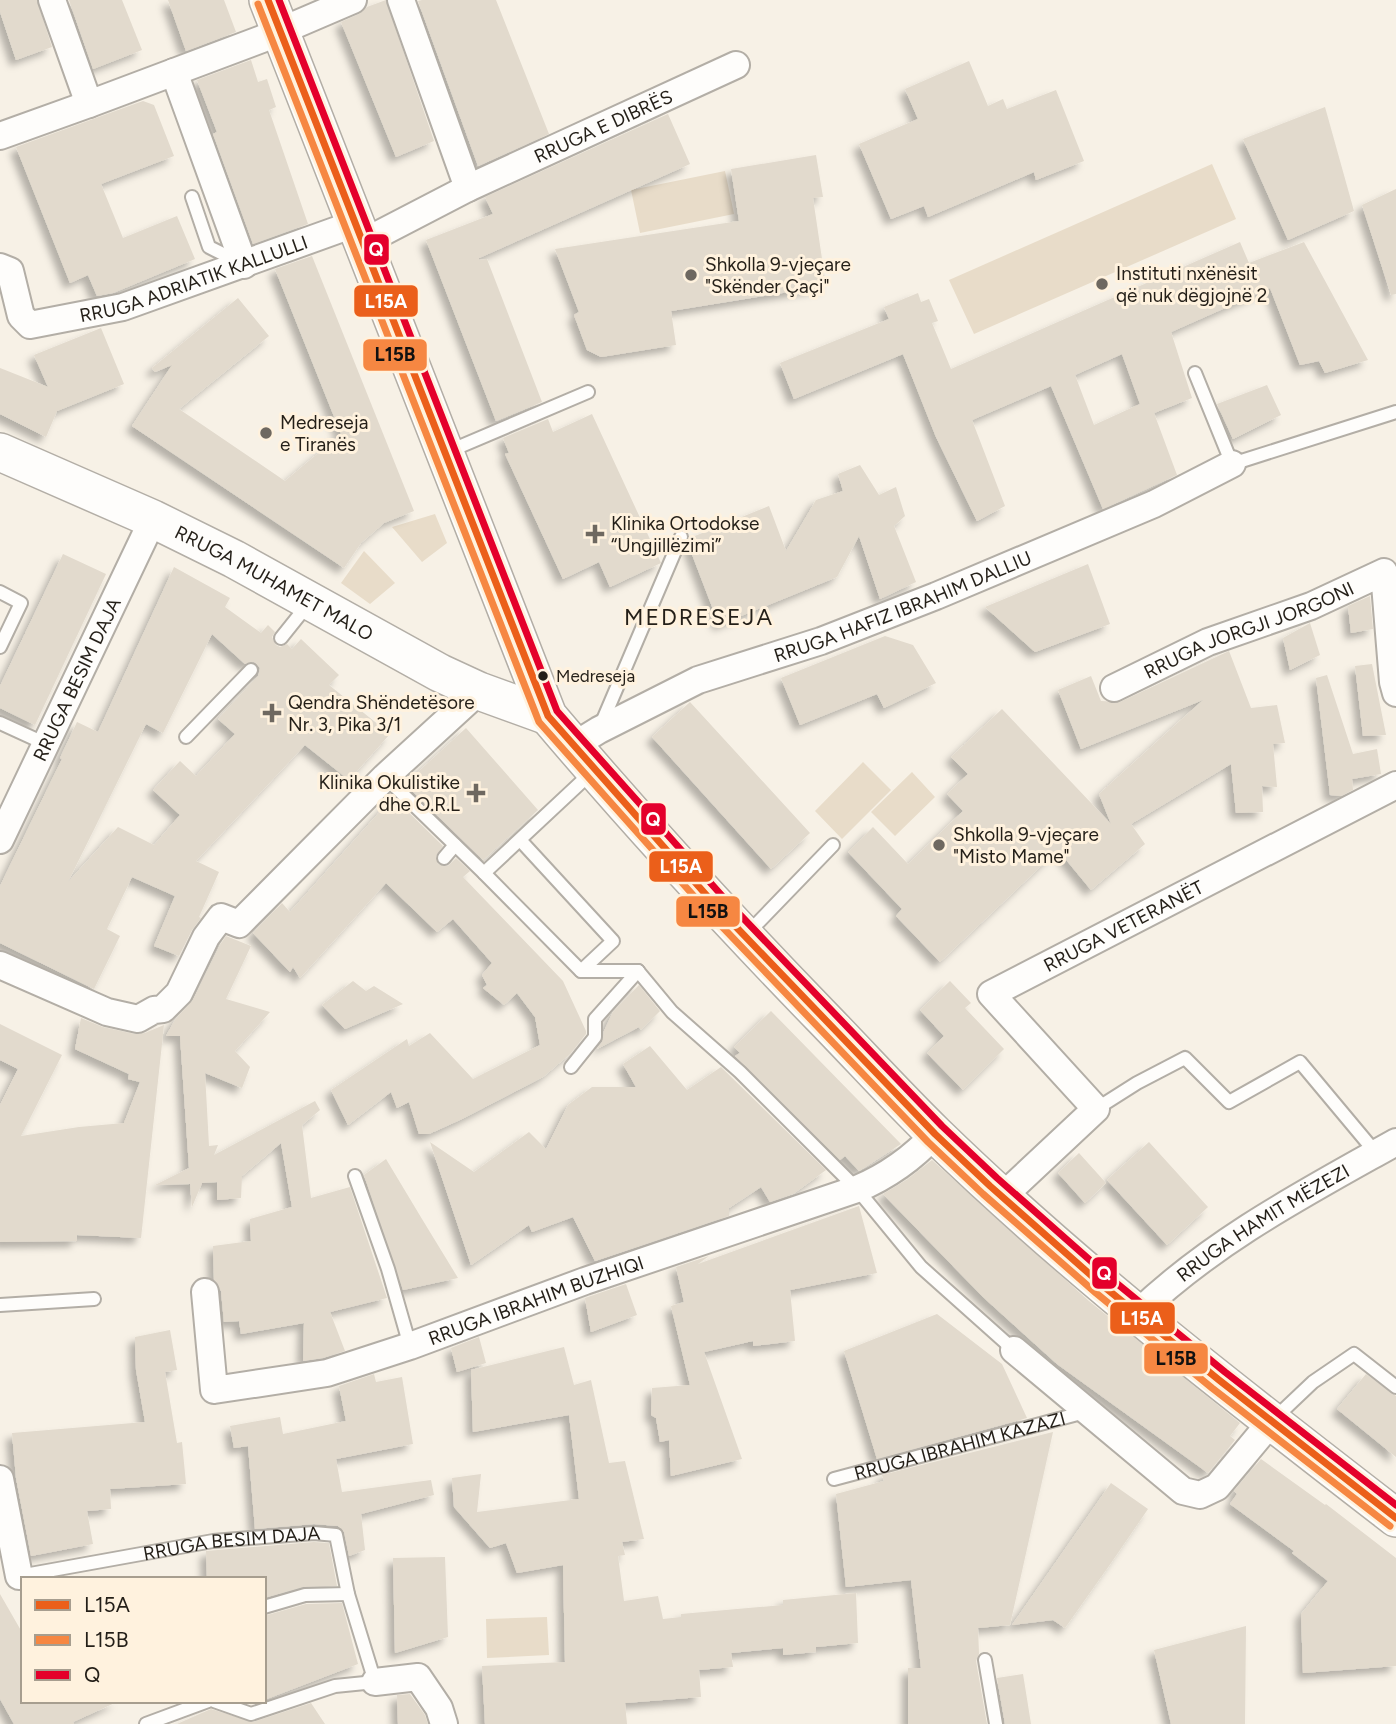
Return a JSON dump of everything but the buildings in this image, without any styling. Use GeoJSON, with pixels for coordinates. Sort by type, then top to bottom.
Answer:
{"type":"FeatureCollection","features":[{"type":"Feature","properties":{"kind":"main road"},"geometry":{"type":"LineString","coordinates":[[274,16],[548,716],[588,749],[745,937],[935,1134],[1137,1314],[1396,1518]]}},
{"type":"Feature","properties":{"kind":"main road","name":"RRUGA MUHAMET MALO"},"geometry":{"type":"LineString","coordinates":[[0,452],[152,519],[234,559],[440,673],[479,691],[548,716]]}},
{"type":"Feature","properties":{"kind":"street"},"geometry":{"type":"LineString","coordinates":[[52,0],[89,104]]}},
{"type":"Feature","properties":{"kind":"street"},"geometry":{"type":"LineString","coordinates":[[0,136],[174,72],[274,16],[353,0]]}},
{"type":"Feature","properties":{"kind":"street"},"geometry":{"type":"LineString","coordinates":[[401,0],[468,188]]}},
{"type":"Feature","properties":{"kind":"street","name":"RRUGA E DIBRËS"},"geometry":{"type":"LineString","coordinates":[[358,233],[468,188],[736,65]]}},
{"type":"Feature","properties":{"kind":"street"},"geometry":{"type":"LineString","coordinates":[[174,72],[244,265]]}},
{"type":"Feature","properties":{"kind":"street","name":"RRUGA ADRIATIK KALLULLI"},"geometry":{"type":"LineString","coordinates":[[0,267],[10,271],[21,316],[30,325],[123,307],[244,265],[358,233]]}},
{"type":"Feature","properties":{"kind":"street","name":"RRUGA HAFIZ IBRAHIM DALLIU"},"geometry":{"type":"LineString","coordinates":[[588,749],[698,680],[821,640],[936,596],[1154,504],[1231,464]]}},
{"type":"Feature","properties":{"kind":"street","name":"RRUGA BESIM DAJA"},"geometry":{"type":"LineString","coordinates":[[0,840],[152,519]]}},
{"type":"Feature","properties":{"kind":"street","name":"RRUGA JORGJI JORGONI"},"geometry":{"type":"LineString","coordinates":[[1114,688],[1198,646],[1311,606],[1390,572],[1393,682],[1396,692]]}},
{"type":"Feature","properties":{"kind":"street"},"geometry":{"type":"LineString","coordinates":[[0,965],[107,1012],[138,1019],[154,1010],[163,1009],[180,993],[206,937],[221,917],[239,924],[385,776],[479,691]]}},
{"type":"Feature","properties":{"kind":"street","name":"RRUGA VETERANËT"},"geometry":{"type":"LineString","coordinates":[[1096,1109],[991,994],[1396,785]]}},
{"type":"Feature","properties":{"kind":"street"},"geometry":{"type":"LineString","coordinates":[[1003,1196],[1096,1109]]}},
{"type":"Feature","properties":{"kind":"street","name":"RRUGA IBRAHIM BUZHIQI"},"geometry":{"type":"LineString","coordinates":[[205,1292],[214,1391],[327,1373],[410,1346],[585,1281],[857,1189],[880,1179],[914,1156],[935,1134]]}},
{"type":"Feature","properties":{"kind":"street","name":"RRUGA HAMIT MËZEZI"},"geometry":{"type":"LineString","coordinates":[[1137,1314],[1199,1262],[1254,1223],[1386,1147]]}},
{"type":"Feature","properties":{"kind":"street","name":"RRUGA IBRAHIM KAZAZI"},"geometry":{"type":"LineString","coordinates":[[1014,1350],[1183,1491],[1200,1495],[1217,1487],[1271,1422]]}},
{"type":"Feature","properties":{"kind":"street","name":"RRUGA BESIM DAJA"},"geometry":{"type":"LineString","coordinates":[[0,1479],[21,1579]]}},
{"type":"Feature","properties":{"kind":"street"},"geometry":{"type":"LineString","coordinates":[[375,1682],[418,1677],[439,1708],[444,1724]]}},
{"type":"Feature","properties":{"kind":"lane"},"geometry":{"type":"LineString","coordinates":[[192,197],[209,247],[244,265]]}},
{"type":"Feature","properties":{"kind":"lane"},"geometry":{"type":"LineString","coordinates":[[1195,373],[1231,464],[1396,412]]}},
{"type":"Feature","properties":{"kind":"lane"},"geometry":{"type":"LineString","coordinates":[[445,453],[588,392]]}},
{"type":"Feature","properties":{"kind":"lane"},"geometry":{"type":"LineString","coordinates":[[484,873],[521,841],[588,749],[681,537]]}},
{"type":"Feature","properties":{"kind":"lane"},"geometry":{"type":"LineString","coordinates":[[0,592],[22,603],[0,647]]}},
{"type":"Feature","properties":{"kind":"lane"},"geometry":{"type":"LineString","coordinates":[[281,638],[310,601]]}},
{"type":"Feature","properties":{"kind":"lane"},"geometry":{"type":"LineString","coordinates":[[186,737],[251,670]]}},
{"type":"Feature","properties":{"kind":"lane"},"geometry":{"type":"LineString","coordinates":[[0,723],[46,744]]}},
{"type":"Feature","properties":{"kind":"lane"},"geometry":{"type":"LineString","coordinates":[[385,776],[581,971],[638,971]]}},
{"type":"Feature","properties":{"kind":"lane"},"geometry":{"type":"LineString","coordinates":[[521,841],[613,941],[581,971]]}},
{"type":"Feature","properties":{"kind":"lane"},"geometry":{"type":"LineString","coordinates":[[444,858],[455,845]]}},
{"type":"Feature","properties":{"kind":"lane"},"geometry":{"type":"LineString","coordinates":[[745,937],[833,845]]}},
{"type":"Feature","properties":{"kind":"lane"},"geometry":{"type":"LineString","coordinates":[[571,1067],[595,1037],[595,1019],[638,971]]}},
{"type":"Feature","properties":{"kind":"lane","name":"RRUGA IBRAHIM KAZAZI"},"geometry":{"type":"LineString","coordinates":[[638,971],[672,1012],[740,1072],[857,1189],[921,1268],[1014,1350]]}},
{"type":"Feature","properties":{"kind":"lane"},"geometry":{"type":"LineString","coordinates":[[1096,1109],[1137,1083],[1185,1058],[1230,1102],[1300,1062],[1386,1147]]}},
{"type":"Feature","properties":{"kind":"lane"},"geometry":{"type":"LineString","coordinates":[[355,1176],[388,1269],[410,1346]]}},
{"type":"Feature","properties":{"kind":"lane"},"geometry":{"type":"LineString","coordinates":[[0,1305],[94,1299]]}},
{"type":"Feature","properties":{"kind":"lane"},"geometry":{"type":"LineString","coordinates":[[1271,1422],[1314,1382],[1354,1354],[1396,1387]]}},
{"type":"Feature","properties":{"kind":"lane","name":"RRUGA IBRAHIM KAZAZI"},"geometry":{"type":"LineString","coordinates":[[834,1479],[1086,1412]]}},
{"type":"Feature","properties":{"kind":"lane","name":"RRUGA BESIM DAJA"},"geometry":{"type":"LineString","coordinates":[[31,1577],[213,1541],[314,1533],[337,1535],[348,1594],[375,1682]]}},
{"type":"Feature","properties":{"kind":"lane"},"geometry":{"type":"LineString","coordinates":[[266,1606],[305,1595],[348,1594]]}},
{"type":"Feature","properties":{"kind":"lane"},"geometry":{"type":"LineString","coordinates":[[985,1660],[996,1724]]}},
{"type":"Feature","properties":{"kind":"lane"},"geometry":{"type":"LineString","coordinates":[[220,1703],[251,1714],[335,1686],[375,1682]]}},
{"type":"Feature","properties":{"kind":"lane"},"geometry":{"type":"LineString","coordinates":[[146,1724],[203,1703]]}},
{"type":"Feature","properties":{"kind":"shaded area"},"geometry":{"type":"Polygon","coordinates":[[[1212,164],[1236,219],[974,334],[949,280],[1212,164]]]}},
{"type":"Feature","properties":{"kind":"shaded area"},"geometry":{"type":"Polygon","coordinates":[[[725,171],[734,214],[640,233],[631,190],[725,171]]]}},
{"type":"Feature","properties":{"kind":"shaded area"},"geometry":{"type":"Polygon","coordinates":[[[435,514],[447,543],[422,562],[392,527],[435,514]]]}},
{"type":"Feature","properties":{"kind":"shaded area"},"geometry":{"type":"Polygon","coordinates":[[[364,551],[395,583],[370,604],[341,583],[364,551]]]}},
{"type":"Feature","properties":{"kind":"shaded area"},"geometry":{"type":"Polygon","coordinates":[[[863,762],[891,790],[842,839],[815,811],[863,762]]]}},
{"type":"Feature","properties":{"kind":"shaded area"},"geometry":{"type":"Polygon","coordinates":[[[912,772],[935,797],[895,836],[871,812],[912,772]]]}},
{"type":"Feature","properties":{"kind":"shaded area"},"geometry":{"type":"Polygon","coordinates":[[[547,1617],[549,1655],[487,1658],[486,1619],[547,1617]]]}},
{"type":"Feature","properties":{"kind":"transit line","name":"L15A"},"geometry":{"type":"LineString","coordinates":[[268,0],[548,716],[716,906],[935,1134],[1102,1285],[1396,1518]]}},
{"type":"Feature","properties":{"kind":"transit line","name":"Q"},"geometry":{"type":"LineString","coordinates":[[279,0],[557,711],[724,898],[942,1126],[1109,1277],[1225,1372],[1396,1505]]}},
{"type":"Feature","properties":{"kind":"transit line","name":"L15B"},"geometry":{"type":"LineString","coordinates":[[258,4],[539,722],[709,913],[928,1142],[983,1194],[1096,1293],[1212,1388],[1390,1526]]}},
{"type":"Feature","properties":{"kind":"place","name":"Shkolla 9-vjeçare \"Skënder Çaçi\""},"geometry":{"type":"Point","coordinates":[691,275]}},
{"type":"Feature","properties":{"kind":"place","name":"Instituti nxënësit që nuk dëgjojnë 2"},"geometry":{"type":"Point","coordinates":[1102,284]}},
{"type":"Feature","properties":{"kind":"place","name":"Medreseja e Tiranës"},"geometry":{"type":"Point","coordinates":[266,433]}},
{"type":"Feature","properties":{"kind":"place","name":"Klinika Ortodokse “Ungjillëzimi”"},"geometry":{"type":"Point","coordinates":[595,534]}},
{"type":"Feature","properties":{"kind":"place","name":"Medreseja"},"geometry":{"type":"Point","coordinates":[543,676]}},
{"type":"Feature","properties":{"kind":"place","name":"Qendra Shëndetësore Nr. 3, Pika 3/1"},"geometry":{"type":"Point","coordinates":[272,713]}},
{"type":"Feature","properties":{"kind":"place","name":"Klinika Okulistike dhe O.R.L"},"geometry":{"type":"Point","coordinates":[476,793]}},
{"type":"Feature","properties":{"kind":"place","name":"Shkolla 9-vjeçare \"Misto Mame\""},"geometry":{"type":"Point","coordinates":[939,845]}},
{"type":"Feature","properties":{"kind":"district","name":"MEDRESEJA"},"geometry":{"type":"Point","coordinates":[699,617]}}]}
